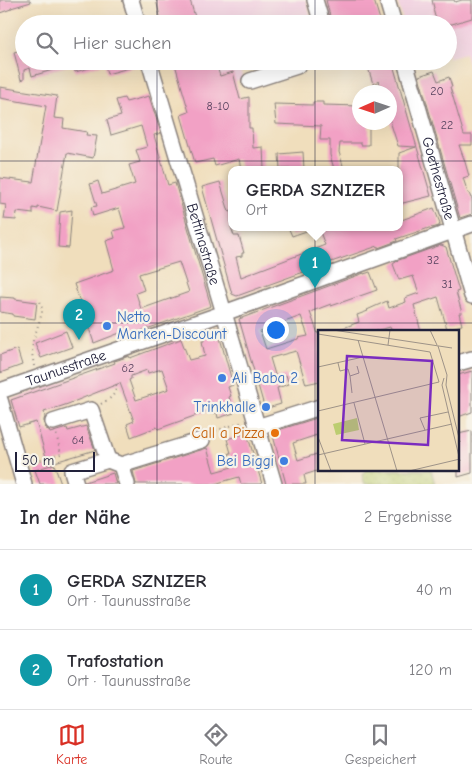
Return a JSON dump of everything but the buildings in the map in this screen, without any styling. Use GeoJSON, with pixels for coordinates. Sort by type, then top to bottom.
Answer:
{"type":"FeatureCollection","features":[{"type":"Feature","properties":{"kind":"street"},"geometry":{"type":"LineString","coordinates":[[131,0],[135,15]]}},
{"type":"Feature","properties":{"kind":"street"},"geometry":{"type":"LineString","coordinates":[[315,0],[319,15]]}},
{"type":"Feature","properties":{"kind":"street"},"geometry":{"type":"LineString","coordinates":[[387,0],[390,15]]}},
{"type":"Feature","properties":{"kind":"street","name":"Bettinastraße"},"geometry":{"type":"LineString","coordinates":[[152,70],[274,484]]}},
{"type":"Feature","properties":{"kind":"street"},"geometry":{"type":"LineString","coordinates":[[250,81],[284,70]]}},
{"type":"Feature","properties":{"kind":"street","name":"Goethestraße"},"geometry":{"type":"LineString","coordinates":[[408,70],[472,296]]}},
{"type":"Feature","properties":{"kind":"street","name":"Taunusstraße"},"geometry":{"type":"LineString","coordinates":[[0,391],[472,224]]}},
{"type":"Feature","properties":{"kind":"street"},"geometry":{"type":"LineString","coordinates":[[0,400],[24,484]]}},
{"type":"Feature","properties":{"kind":"street"},"geometry":{"type":"LineString","coordinates":[[256,423],[318,408]]}},
{"type":"Feature","properties":{"kind":"street"},"geometry":{"type":"LineString","coordinates":[[53,422],[91,410],[127,484]]}},
{"type":"Feature","properties":{"kind":"street"},"geometry":{"type":"LineString","coordinates":[[76,484],[72,471],[202,440]]}},
{"type":"Feature","properties":{"kind":"path"},"geometry":{"type":"LineString","coordinates":[[35,378],[32,346],[42,313],[40,302]]}},
{"type":"Feature","properties":{"kind":"path"},"geometry":{"type":"LineString","coordinates":[[91,410],[113,396],[117,381]]}},
{"type":"Feature","properties":{"kind":"path"},"geometry":{"type":"LineString","coordinates":[[19,466],[62,454],[53,422]]}},
{"type":"Feature","properties":{"kind":"path"},"geometry":{"type":"LineString","coordinates":[[202,440],[206,433],[256,423]]}},
{"type":"Feature","properties":{"kind":"shaded area"},"geometry":{"type":"Polygon","coordinates":[[[156,0],[306,0],[310,15],[160,15],[156,0]]]}},
{"type":"Feature","properties":{"kind":"shaded area"},"geometry":{"type":"Polygon","coordinates":[[[397,0],[472,0],[472,75],[465,53],[457,55],[457,15],[401,15],[397,0]]]}},
{"type":"Feature","properties":{"kind":"shaded area"},"geometry":{"type":"Polygon","coordinates":[[[176,70],[240,70],[243,79],[235,81],[233,73],[213,78],[179,81],[176,70]]]}},
{"type":"Feature","properties":{"kind":"green space"},"geometry":{"type":"Polygon","coordinates":[[[364,472],[432,472],[435,484],[365,484],[362,475],[364,472]]]}},
{"type":"Feature","properties":{"kind":"place","name":"GERDA SZNIZER"},"geometry":{"type":"Point","coordinates":[315,288]}},
{"type":"Feature","properties":{"kind":"place","name":"Netto Marken-Discount"},"geometry":{"type":"Point","coordinates":[107,326]}},
{"type":"Feature","properties":{"kind":"place","name":"Trafostation"},"geometry":{"type":"Point","coordinates":[79,340]}},
{"type":"Feature","properties":{"kind":"place","name":"Ali Baba 2"},"geometry":{"type":"Point","coordinates":[222,378]}},
{"type":"Feature","properties":{"kind":"place","name":"Trinkhalle"},"geometry":{"type":"Point","coordinates":[266,407]}},
{"type":"Feature","properties":{"kind":"place","name":"Call a Pizza"},"geometry":{"type":"Point","coordinates":[275,433]}},
{"type":"Feature","properties":{"kind":"place","name":"Bei Biggi"},"geometry":{"type":"Point","coordinates":[284,461]}}]}
